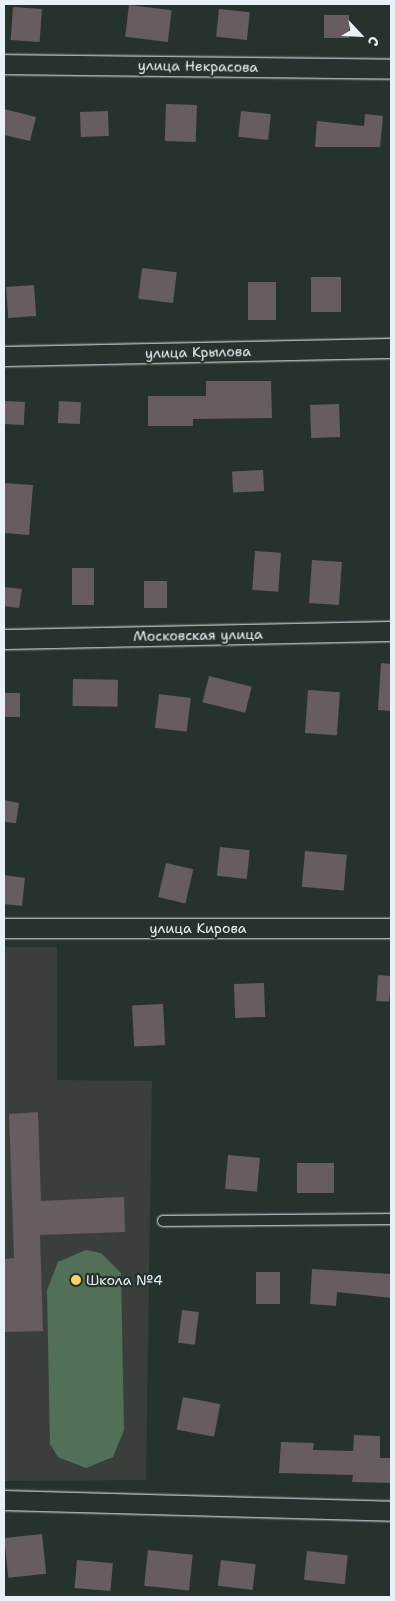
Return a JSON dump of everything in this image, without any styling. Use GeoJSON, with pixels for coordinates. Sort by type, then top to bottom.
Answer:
{"type":"FeatureCollection","features":[{"type":"Feature","properties":{"kind":"street","name":"улица Некрасова"},"geometry":{"type":"LineString","coordinates":[[4,64],[391,69]]}},
{"type":"Feature","properties":{"kind":"street","name":"улица Крылова"},"geometry":{"type":"LineString","coordinates":[[4,356],[391,348]]}},
{"type":"Feature","properties":{"kind":"street","name":"Московская улица"},"geometry":{"type":"LineString","coordinates":[[4,639],[391,631]]}},
{"type":"Feature","properties":{"kind":"street","name":"улица Кирова"},"geometry":{"type":"LineString","coordinates":[[4,928],[391,928]]}},
{"type":"Feature","properties":{"kind":"street"},"geometry":{"type":"LineString","coordinates":[[4,1500],[391,1511]]}},
{"type":"Feature","properties":{"kind":"lane"},"geometry":{"type":"LineString","coordinates":[[162,1221],[391,1219]]}},
{"type":"Feature","properties":{"kind":"shaded area","name":"Школа №4"},"geometry":{"type":"Polygon","coordinates":[[[4,947],[57,947],[57,1080],[152,1081],[146,1480],[4,1481],[4,947]]]}},
{"type":"Feature","properties":{"kind":"green space"},"geometry":{"type":"Polygon","coordinates":[[[86,1250],[101,1253],[121,1273],[124,1430],[113,1457],[86,1468],[58,1457],[50,1444],[47,1290],[58,1262],[86,1250]]]}},
{"type":"Feature","properties":{"kind":"building"},"geometry":{"type":"Polygon","coordinates":[[[129,5],[172,10],[168,42],[125,37],[129,5]]]}},
{"type":"Feature","properties":{"kind":"building"},"geometry":{"type":"Polygon","coordinates":[[[13,7],[42,9],[40,42],[11,40],[13,7]]]}},
{"type":"Feature","properties":{"kind":"building"},"geometry":{"type":"Polygon","coordinates":[[[219,9],[250,12],[247,40],[216,37],[219,9]]]}},
{"type":"Feature","properties":{"kind":"building"},"geometry":{"type":"Polygon","coordinates":[[[324,15],[349,15],[349,38],[324,38],[324,15]]]}},
{"type":"Feature","properties":{"kind":"building"},"geometry":{"type":"Polygon","coordinates":[[[166,104],[197,105],[196,142],[165,141],[166,104]]]}},
{"type":"Feature","properties":{"kind":"building"},"geometry":{"type":"Polygon","coordinates":[[[4,109],[36,117],[30,141],[4,135],[4,109]]]}},
{"type":"Feature","properties":{"kind":"building"},"geometry":{"type":"Polygon","coordinates":[[[108,111],[109,136],[81,137],[80,112],[108,111]]]}},
{"type":"Feature","properties":{"kind":"building"},"geometry":{"type":"Polygon","coordinates":[[[241,111],[271,114],[268,140],[238,137],[241,111]]]}},
{"type":"Feature","properties":{"kind":"building"},"geometry":{"type":"Polygon","coordinates":[[[365,114],[383,116],[380,147],[315,147],[317,121],[364,126],[365,114]]]}},
{"type":"Feature","properties":{"kind":"building"},"geometry":{"type":"Polygon","coordinates":[[[142,268],[177,272],[173,303],[138,299],[142,268]]]}},
{"type":"Feature","properties":{"kind":"building"},"geometry":{"type":"Polygon","coordinates":[[[311,277],[341,277],[341,312],[311,312],[311,277]]]}},
{"type":"Feature","properties":{"kind":"building"},"geometry":{"type":"Polygon","coordinates":[[[248,282],[276,282],[276,320],[248,320],[248,282]]]}},
{"type":"Feature","properties":{"kind":"building"},"geometry":{"type":"Polygon","coordinates":[[[34,285],[36,316],[8,318],[6,287],[34,285]]]}},
{"type":"Feature","properties":{"kind":"building"},"geometry":{"type":"Polygon","coordinates":[[[206,381],[271,381],[272,418],[193,419],[193,426],[148,426],[148,396],[206,396],[206,381]]]}},
{"type":"Feature","properties":{"kind":"building"},"geometry":{"type":"Polygon","coordinates":[[[4,401],[25,402],[24,425],[4,424],[4,401]]]}},
{"type":"Feature","properties":{"kind":"building"},"geometry":{"type":"Polygon","coordinates":[[[59,401],[81,402],[80,424],[58,423],[59,401]]]}},
{"type":"Feature","properties":{"kind":"building"},"geometry":{"type":"Polygon","coordinates":[[[339,404],[340,437],[311,438],[310,405],[339,404]]]}},
{"type":"Feature","properties":{"kind":"building"},"geometry":{"type":"Polygon","coordinates":[[[263,470],[264,491],[233,493],[232,472],[263,470]]]}},
{"type":"Feature","properties":{"kind":"building"},"geometry":{"type":"Polygon","coordinates":[[[4,483],[33,485],[29,535],[4,533],[4,483]]]}},
{"type":"Feature","properties":{"kind":"building"},"geometry":{"type":"Polygon","coordinates":[[[255,551],[281,553],[278,592],[252,590],[255,551]]]}},
{"type":"Feature","properties":{"kind":"building"},"geometry":{"type":"Polygon","coordinates":[[[312,560],[342,562],[339,605],[309,603],[312,560]]]}},
{"type":"Feature","properties":{"kind":"building"},"geometry":{"type":"Polygon","coordinates":[[[72,568],[94,568],[94,605],[72,605],[72,568]]]}},
{"type":"Feature","properties":{"kind":"building"},"geometry":{"type":"Polygon","coordinates":[[[144,581],[167,581],[167,608],[144,608],[144,581]]]}},
{"type":"Feature","properties":{"kind":"building"},"geometry":{"type":"Polygon","coordinates":[[[4,587],[22,589],[19,608],[4,606],[4,587]]]}},
{"type":"Feature","properties":{"kind":"building"},"geometry":{"type":"Polygon","coordinates":[[[381,663],[391,664],[391,711],[378,710],[381,663]]]}},
{"type":"Feature","properties":{"kind":"building"},"geometry":{"type":"Polygon","coordinates":[[[209,676],[252,687],[245,713],[202,702],[209,676]]]}},
{"type":"Feature","properties":{"kind":"building"},"geometry":{"type":"Polygon","coordinates":[[[73,679],[118,680],[118,707],[73,706],[73,679]]]}},
{"type":"Feature","properties":{"kind":"building"},"geometry":{"type":"Polygon","coordinates":[[[308,690],[340,692],[337,735],[305,733],[308,690]]]}},
{"type":"Feature","properties":{"kind":"building"},"geometry":{"type":"Polygon","coordinates":[[[4,693],[20,693],[20,717],[4,717],[4,693]]]}},
{"type":"Feature","properties":{"kind":"building"},"geometry":{"type":"Polygon","coordinates":[[[159,694],[191,698],[187,732],[155,728],[159,694]]]}},
{"type":"Feature","properties":{"kind":"building"},"geometry":{"type":"Polygon","coordinates":[[[4,800],[19,803],[16,823],[4,822],[4,800]]]}},
{"type":"Feature","properties":{"kind":"building"},"geometry":{"type":"Polygon","coordinates":[[[220,847],[250,850],[247,879],[217,876],[220,847]]]}},
{"type":"Feature","properties":{"kind":"building"},"geometry":{"type":"Polygon","coordinates":[[[305,851],[347,855],[344,891],[302,887],[305,851]]]}},
{"type":"Feature","properties":{"kind":"building"},"geometry":{"type":"Polygon","coordinates":[[[166,863],[193,869],[185,903],[158,897],[166,863]]]}},
{"type":"Feature","properties":{"kind":"building"},"geometry":{"type":"Polygon","coordinates":[[[4,875],[25,878],[22,906],[4,904],[4,875]]]}},
{"type":"Feature","properties":{"kind":"building"},"geometry":{"type":"Polygon","coordinates":[[[378,975],[391,976],[389,1002],[376,1001],[378,975]]]}},
{"type":"Feature","properties":{"kind":"building"},"geometry":{"type":"Polygon","coordinates":[[[264,983],[265,1017],[235,1018],[234,984],[264,983]]]}},
{"type":"Feature","properties":{"kind":"building"},"geometry":{"type":"Polygon","coordinates":[[[163,1004],[165,1045],[134,1047],[132,1006],[163,1004]]]}},
{"type":"Feature","properties":{"kind":"building","name":"Школа №4"},"geometry":{"type":"Polygon","coordinates":[[[38,1112],[41,1201],[124,1197],[125,1232],[40,1235],[43,1331],[4,1332],[4,1259],[14,1258],[9,1114],[38,1112]]]}},
{"type":"Feature","properties":{"kind":"building"},"geometry":{"type":"Polygon","coordinates":[[[228,1155],[260,1158],[257,1192],[225,1189],[228,1155]]]}},
{"type":"Feature","properties":{"kind":"building"},"geometry":{"type":"Polygon","coordinates":[[[297,1163],[334,1163],[334,1193],[297,1193],[297,1163]]]}},
{"type":"Feature","properties":{"kind":"building"},"geometry":{"type":"Polygon","coordinates":[[[312,1269],[391,1274],[391,1298],[337,1292],[336,1306],[310,1304],[312,1269]]]}},
{"type":"Feature","properties":{"kind":"building"},"geometry":{"type":"Polygon","coordinates":[[[256,1272],[280,1272],[280,1304],[256,1304],[256,1272]]]}},
{"type":"Feature","properties":{"kind":"building"},"geometry":{"type":"Polygon","coordinates":[[[182,1310],[199,1312],[195,1345],[178,1343],[182,1310]]]}},
{"type":"Feature","properties":{"kind":"building"},"geometry":{"type":"Polygon","coordinates":[[[183,1397],[220,1404],[214,1437],[177,1429],[183,1397]]]}},
{"type":"Feature","properties":{"kind":"building"},"geometry":{"type":"Polygon","coordinates":[[[354,1435],[380,1436],[380,1458],[391,1458],[391,1483],[352,1482],[353,1475],[279,1473],[281,1442],[314,1443],[313,1450],[353,1451],[354,1435]]]}},
{"type":"Feature","properties":{"kind":"building"},"geometry":{"type":"Polygon","coordinates":[[[42,1534],[46,1574],[8,1578],[4,1538],[42,1534]]]}},
{"type":"Feature","properties":{"kind":"building"},"geometry":{"type":"Polygon","coordinates":[[[148,1550],[193,1555],[189,1591],[144,1586],[148,1550]]]}},
{"type":"Feature","properties":{"kind":"building"},"geometry":{"type":"Polygon","coordinates":[[[307,1551],[348,1555],[345,1584],[304,1580],[307,1551]]]}},
{"type":"Feature","properties":{"kind":"building"},"geometry":{"type":"Polygon","coordinates":[[[77,1560],[113,1563],[110,1591],[75,1588],[77,1560]]]}},
{"type":"Feature","properties":{"kind":"building"},"geometry":{"type":"Polygon","coordinates":[[[221,1560],[256,1564],[253,1590],[218,1586],[221,1560]]]}},
{"type":"Feature","properties":{"kind":"place","name":"Школа №4"},"geometry":{"type":"Point","coordinates":[76,1280]}}]}
